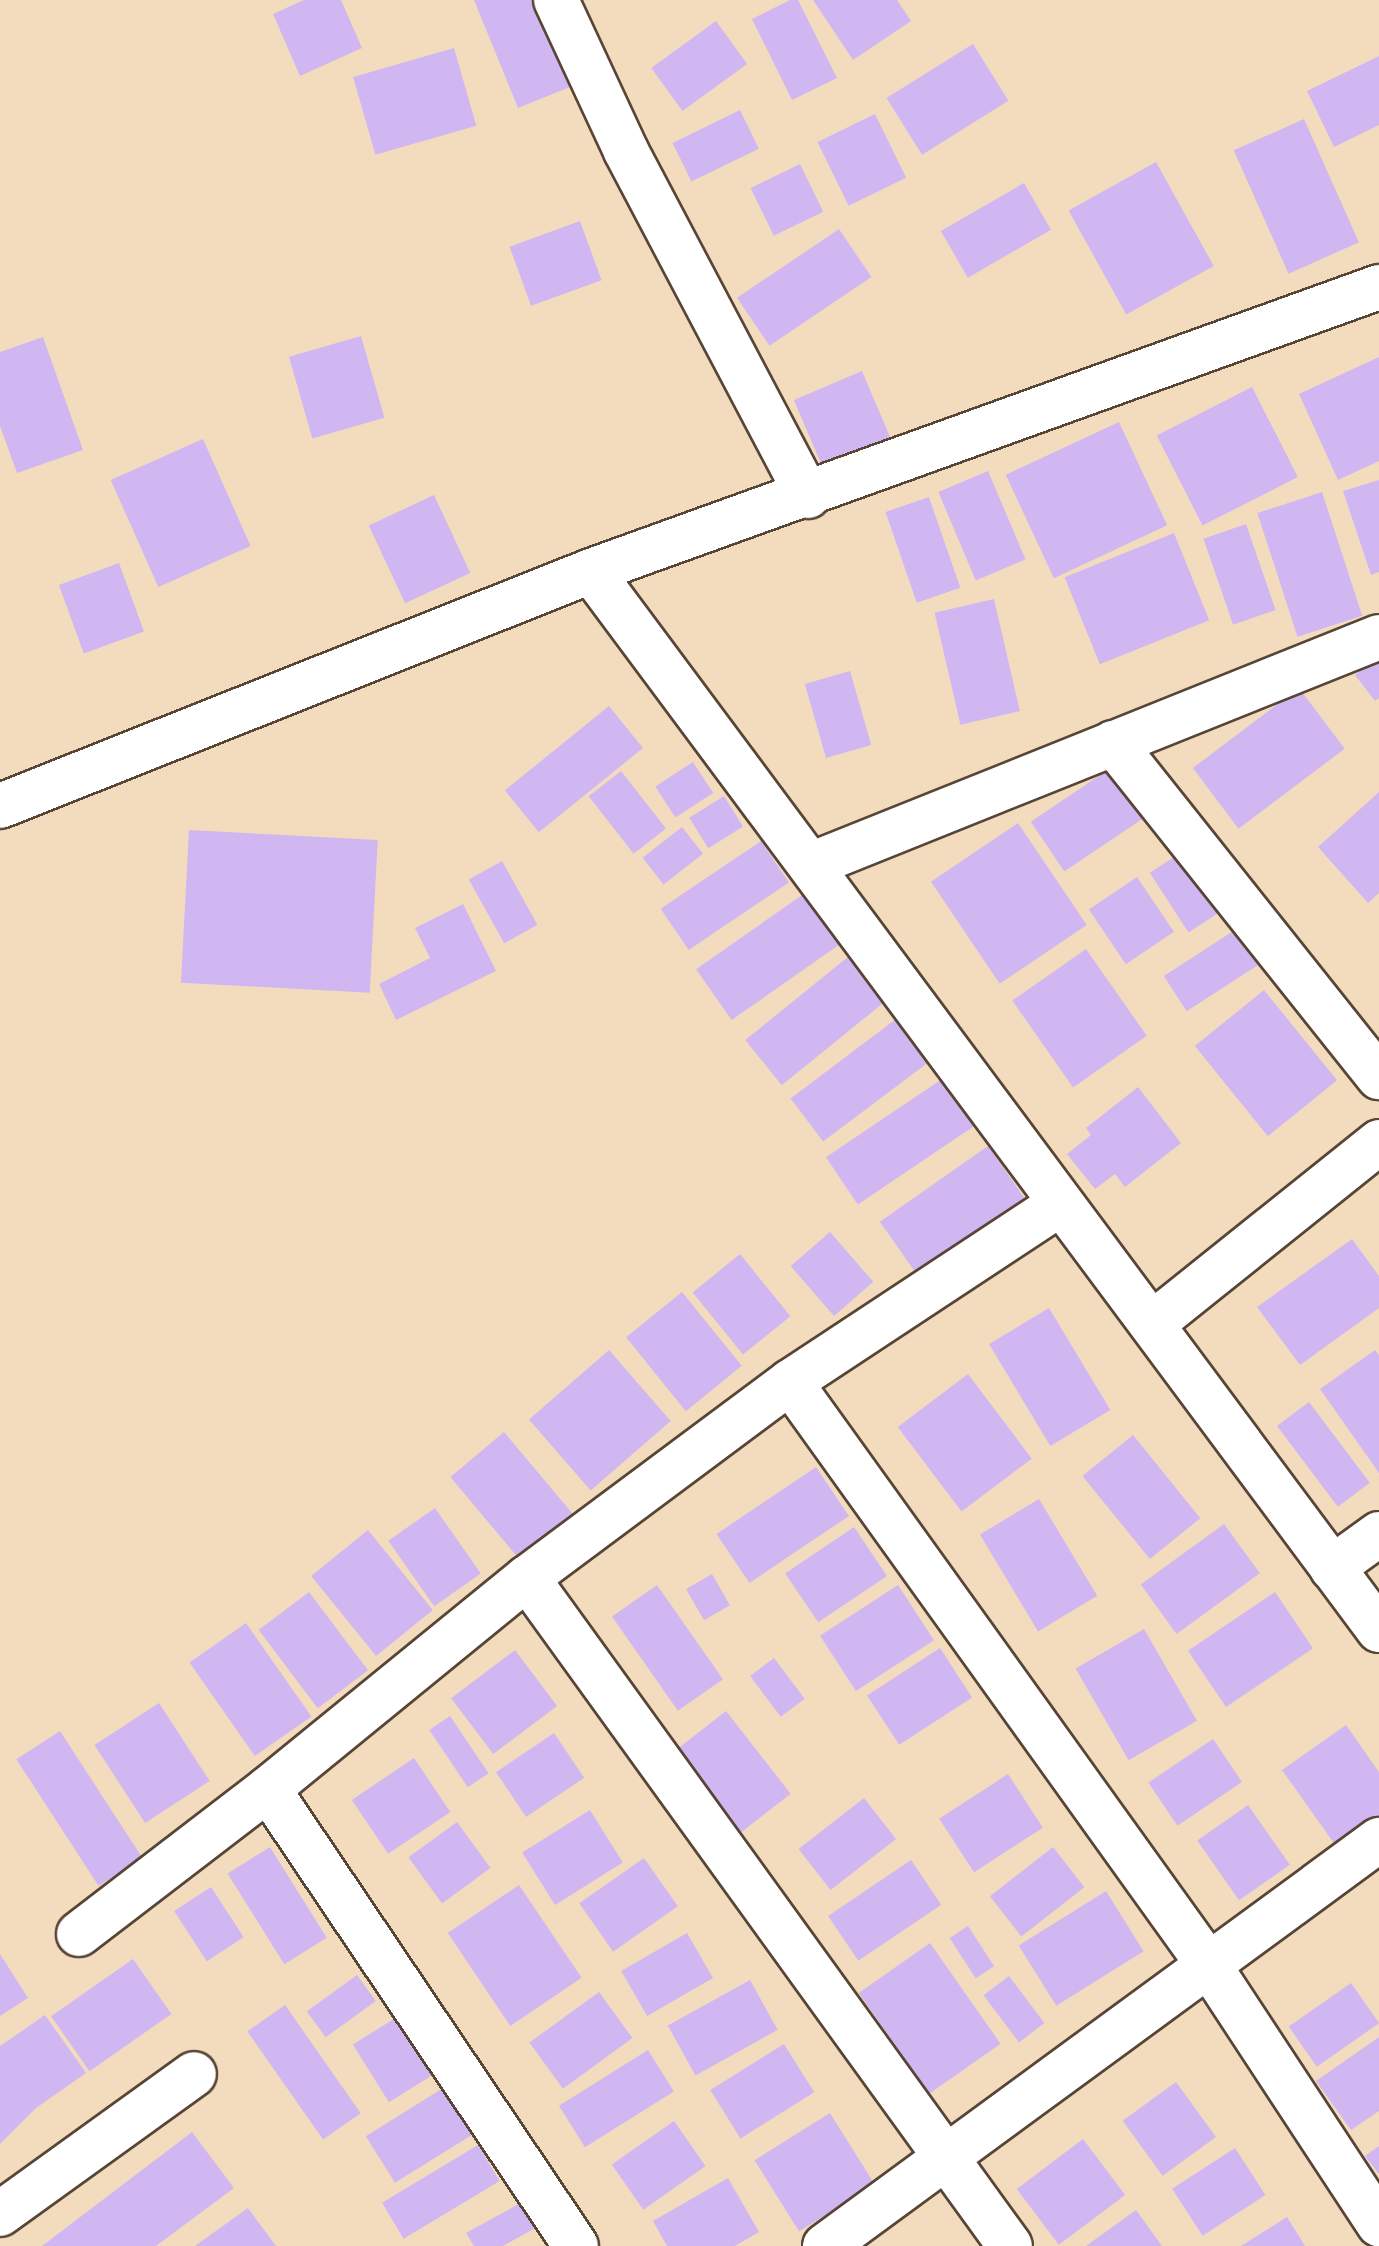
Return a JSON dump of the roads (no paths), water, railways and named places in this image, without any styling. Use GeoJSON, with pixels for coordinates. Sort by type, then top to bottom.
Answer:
{"type":"FeatureCollection","features":[{"type":"Feature","properties":{"kind":"street"},"geometry":{"type":"LineString","coordinates":[[556,0],[626,151],[808,496]]}},
{"type":"Feature","properties":{"kind":"street"},"geometry":{"type":"LineString","coordinates":[[0,806],[591,571],[808,496],[1379,287]]}},
{"type":"Feature","properties":{"kind":"street"},"geometry":{"type":"LineString","coordinates":[[591,571],[813,864],[1058,1205],[1152,1324],[1379,1630]]}},
{"type":"Feature","properties":{"kind":"street"},"geometry":{"type":"LineString","coordinates":[[813,864],[1379,637]]}},
{"type":"Feature","properties":{"kind":"street"},"geometry":{"type":"LineString","coordinates":[[1113,743],[1379,1077]]}},
{"type":"Feature","properties":{"kind":"street"},"geometry":{"type":"LineString","coordinates":[[1152,1324],[1379,1142]]}},
{"type":"Feature","properties":{"kind":"street"},"geometry":{"type":"LineString","coordinates":[[79,1934],[268,1789],[527,1578],[790,1382],[1058,1205]]}},
{"type":"Feature","properties":{"kind":"street"},"geometry":{"type":"LineString","coordinates":[[790,1382],[1210,1967],[1379,2224]]}},
{"type":"Feature","properties":{"kind":"street"},"geometry":{"type":"LineString","coordinates":[[1332,1568],[1379,1534]]}},
{"type":"Feature","properties":{"kind":"street"},"geometry":{"type":"LineString","coordinates":[[527,1578],[1010,2246]]}},
{"type":"Feature","properties":{"kind":"street"},"geometry":{"type":"LineString","coordinates":[[268,1789],[576,2246]]}},
{"type":"Feature","properties":{"kind":"street"},"geometry":{"type":"LineString","coordinates":[[825,2246],[944,2156],[1210,1967],[1379,1840]]}},
{"type":"Feature","properties":{"kind":"street"},"geometry":{"type":"LineString","coordinates":[[0,2214],[194,2074]]}}]}
